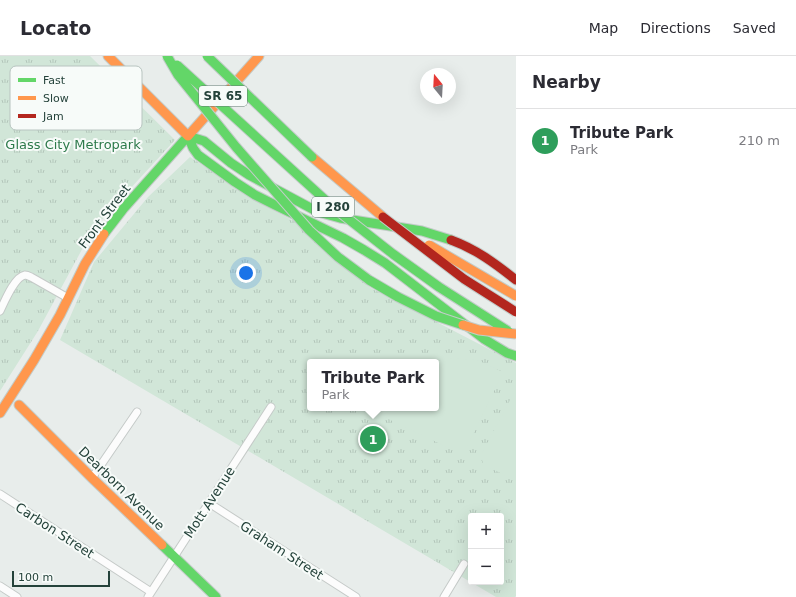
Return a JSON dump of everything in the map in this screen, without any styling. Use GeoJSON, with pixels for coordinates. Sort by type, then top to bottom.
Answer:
{"type":"FeatureCollection","features":[{"type":"Feature","properties":{"kind":"main road"},"geometry":{"type":"LineString","coordinates":[[108,56],[118,66]]}},
{"type":"Feature","properties":{"kind":"main road"},"geometry":{"type":"LineString","coordinates":[[167,56],[178,75],[236,147],[309,230],[338,257],[369,280],[398,297],[436,316],[478,330],[516,335]]}},
{"type":"Feature","properties":{"kind":"main road","name":"I 280"},"geometry":{"type":"LineString","coordinates":[[167,56],[333,207],[393,254],[439,287],[516,335]]}},
{"type":"Feature","properties":{"kind":"main road","name":"I 280"},"geometry":{"type":"LineString","coordinates":[[207,56],[312,157],[383,217],[464,279],[516,312]]}},
{"type":"Feature","properties":{"kind":"main road","name":"Front Street"},"geometry":{"type":"LineString","coordinates":[[0,413],[34,360],[60,315],[85,264],[108,228],[259,56]]}},
{"type":"Feature","properties":{"kind":"main road"},"geometry":{"type":"LineString","coordinates":[[142,90],[188,136],[194,151],[228,178],[278,207],[373,254],[484,339],[502,350],[516,356]]}},
{"type":"Feature","properties":{"kind":"main road"},"geometry":{"type":"LineString","coordinates":[[188,136],[204,141],[222,157],[244,172],[318,212],[340,218],[443,237],[462,244],[481,254],[516,280]]}},
{"type":"Feature","properties":{"kind":"main road"},"geometry":{"type":"LineString","coordinates":[[383,217],[516,296]]}},
{"type":"Feature","properties":{"kind":"main road","name":"Dearborn Avenue"},"geometry":{"type":"LineString","coordinates":[[19,405],[92,478],[216,597]]}},
{"type":"Feature","properties":{"kind":"street"},"geometry":{"type":"LineString","coordinates":[[0,311],[10,290],[19,278],[25,275],[68,298]]}},
{"type":"Feature","properties":{"kind":"street","name":"Dearborn Avenue"},"geometry":{"type":"LineString","coordinates":[[10,396],[19,405]]}},
{"type":"Feature","properties":{"kind":"street","name":"Mott Avenue"},"geometry":{"type":"LineString","coordinates":[[149,594],[271,407]]}},
{"type":"Feature","properties":{"kind":"street"},"geometry":{"type":"LineString","coordinates":[[92,478],[137,412]]}},
{"type":"Feature","properties":{"kind":"street","name":"Carbon Street"},"geometry":{"type":"LineString","coordinates":[[0,494],[149,594]]}},
{"type":"Feature","properties":{"kind":"street","name":"Graham Street"},"geometry":{"type":"LineString","coordinates":[[209,503],[356,597]]}},
{"type":"Feature","properties":{"kind":"street"},"geometry":{"type":"LineString","coordinates":[[444,597],[464,564]]}},
{"type":"Feature","properties":{"kind":"street"},"geometry":{"type":"LineString","coordinates":[[0,586],[17,597]]}},
{"type":"Feature","properties":{"kind":"green space","name":"Glass City Metropark"},"geometry":{"type":"Polygon","coordinates":[[[0,56],[90,56],[100,66],[10,66],[10,130],[142,130],[142,107],[175,140],[93,229],[38,331],[0,391],[0,56]]]}},
{"type":"Feature","properties":{"kind":"green space"},"geometry":{"type":"Polygon","coordinates":[[[190,157],[263,205],[298,223],[371,288],[516,363],[516,596],[496,597],[476,585],[504,585],[504,513],[468,513],[468,580],[60,340],[94,262],[148,197],[190,157]]]}},
{"type":"Feature","properties":{"kind":"green space"},"geometry":{"type":"Polygon","coordinates":[[[447,358],[477,360],[503,372],[466,449],[457,452],[376,413],[377,411],[439,411],[439,361],[447,358]]]}},
{"type":"Feature","properties":{"kind":"green space"},"geometry":{"type":"Polygon","coordinates":[[[516,389],[516,481],[483,464],[481,455],[516,389]]]}},
{"type":"Feature","properties":{"kind":"traffic: fast"},"geometry":{"type":"LineString","coordinates":[[167,56],[178,75],[236,147],[309,230],[338,257],[369,280],[398,297],[436,316],[463,325]]}},
{"type":"Feature","properties":{"kind":"traffic: fast"},"geometry":{"type":"LineString","coordinates":[[207,56],[312,157]]}},
{"type":"Feature","properties":{"kind":"traffic: fast"},"geometry":{"type":"LineString","coordinates":[[177,65],[333,207],[393,254],[439,287],[508,331]]}},
{"type":"Feature","properties":{"kind":"traffic: fast"},"geometry":{"type":"LineString","coordinates":[[104,234],[124,208],[188,136]]}},
{"type":"Feature","properties":{"kind":"traffic: fast"},"geometry":{"type":"LineString","coordinates":[[188,136],[198,155],[235,182],[255,195],[343,238],[385,263],[484,339],[507,353],[516,356]]}},
{"type":"Feature","properties":{"kind":"traffic: fast"},"geometry":{"type":"LineString","coordinates":[[188,136],[204,141],[231,163],[249,175],[318,212],[340,218],[422,231],[451,240]]}},
{"type":"Feature","properties":{"kind":"traffic: fast"},"geometry":{"type":"LineString","coordinates":[[162,545],[216,597]]}},
{"type":"Feature","properties":{"kind":"traffic: slow"},"geometry":{"type":"LineString","coordinates":[[108,56],[118,66]]}},
{"type":"Feature","properties":{"kind":"traffic: slow"},"geometry":{"type":"LineString","coordinates":[[142,90],[188,136],[259,56]]}},
{"type":"Feature","properties":{"kind":"traffic: slow"},"geometry":{"type":"LineString","coordinates":[[312,157],[383,217]]}},
{"type":"Feature","properties":{"kind":"traffic: slow"},"geometry":{"type":"LineString","coordinates":[[0,413],[34,360],[60,315],[85,264],[104,234]]}},
{"type":"Feature","properties":{"kind":"traffic: slow"},"geometry":{"type":"LineString","coordinates":[[429,245],[516,296]]}},
{"type":"Feature","properties":{"kind":"traffic: slow"},"geometry":{"type":"LineString","coordinates":[[463,325],[479,330],[516,334]]}},
{"type":"Feature","properties":{"kind":"traffic: slow"},"geometry":{"type":"LineString","coordinates":[[19,405],[162,545]]}},
{"type":"Feature","properties":{"kind":"traffic: jam"},"geometry":{"type":"LineString","coordinates":[[383,217],[464,279],[516,312]]}},
{"type":"Feature","properties":{"kind":"traffic: jam"},"geometry":{"type":"LineString","coordinates":[[451,240],[477,252],[516,280]]}},
{"type":"Feature","properties":{"kind":"place","name":"Tribute Park"},"geometry":{"type":"Point","coordinates":[373,439]}}]}
